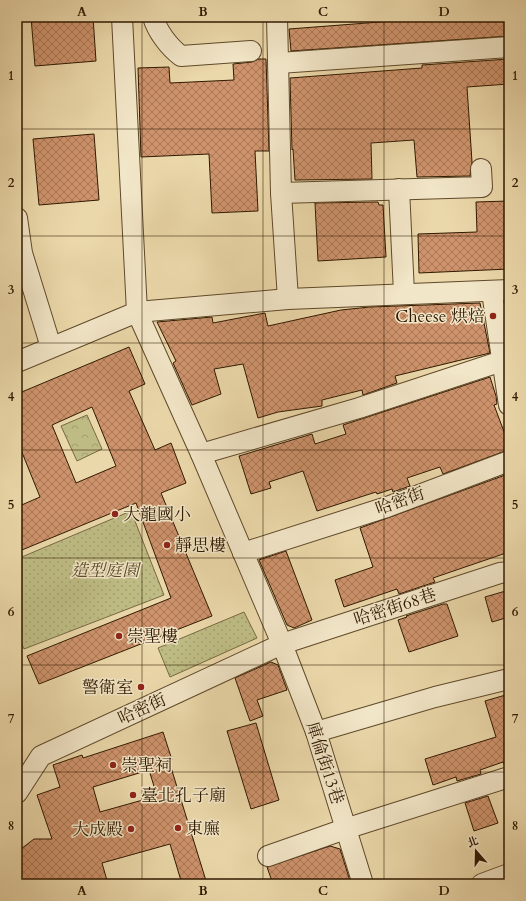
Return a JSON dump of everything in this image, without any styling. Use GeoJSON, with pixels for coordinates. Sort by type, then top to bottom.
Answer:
{"type":"FeatureCollection","features":[{"type":"Feature","properties":{"kind":"street"},"geometry":{"type":"LineString","coordinates":[[122,17],[137,312]]}},
{"type":"Feature","properties":{"kind":"street"},"geometry":{"type":"LineString","coordinates":[[153,17],[154,23],[174,51],[181,56],[251,51]]}},
{"type":"Feature","properties":{"kind":"street"},"geometry":{"type":"LineString","coordinates":[[277,17],[281,193],[288,299]]}},
{"type":"Feature","properties":{"kind":"street"},"geometry":{"type":"LineString","coordinates":[[279,63],[509,47]]}},
{"type":"Feature","properties":{"kind":"street"},"geometry":{"type":"LineString","coordinates":[[281,193],[482,187],[481,169]]}},
{"type":"Feature","properties":{"kind":"street"},"geometry":{"type":"LineString","coordinates":[[399,190],[404,293]]}},
{"type":"Feature","properties":{"kind":"street"},"geometry":{"type":"LineString","coordinates":[[17,218],[19,254],[51,347]]}},
{"type":"Feature","properties":{"kind":"street"},"geometry":{"type":"LineString","coordinates":[[17,362],[137,312],[288,299],[404,293],[501,291],[502,361],[509,405]]}},
{"type":"Feature","properties":{"kind":"street","name":"庫倫街13巷"},"geometry":{"type":"LineString","coordinates":[[137,312],[201,454],[282,644],[316,732],[363,884]]}},
{"type":"Feature","properties":{"kind":"street"},"geometry":{"type":"LineString","coordinates":[[201,454],[359,408],[502,361]]}},
{"type":"Feature","properties":{"kind":"street","name":"哈密街"},"geometry":{"type":"LineString","coordinates":[[243,553],[387,507],[509,461]]}},
{"type":"Feature","properties":{"kind":"street","name":"哈密街68巷"},"geometry":{"type":"LineString","coordinates":[[282,644],[509,572]]}},
{"type":"Feature","properties":{"kind":"street","name":"哈密街"},"geometry":{"type":"LineString","coordinates":[[17,793],[41,756],[282,644]]}},
{"type":"Feature","properties":{"kind":"street"},"geometry":{"type":"LineString","coordinates":[[316,732],[435,697],[509,679]]}},
{"type":"Feature","properties":{"kind":"street"},"geometry":{"type":"LineString","coordinates":[[268,856],[345,829],[509,777]]}},
{"type":"Feature","properties":{"kind":"street"},"geometry":{"type":"LineString","coordinates":[[482,884],[509,874]]}},
{"type":"Feature","properties":{"kind":"green space"},"geometry":{"type":"Polygon","coordinates":[[[87,415],[102,449],[77,461],[61,426],[87,415]]]}},
{"type":"Feature","properties":{"kind":"green space","name":"造型庭園"},"geometry":{"type":"Polygon","coordinates":[[[131,511],[164,595],[24,649],[17,633],[17,559],[131,511]]]}},
{"type":"Feature","properties":{"kind":"green space"},"geometry":{"type":"Polygon","coordinates":[[[244,612],[257,638],[170,677],[158,648],[244,612]]]}},
{"type":"Feature","properties":{"kind":"building"},"geometry":{"type":"Polygon","coordinates":[[[31,17],[93,17],[96,61],[35,66],[31,17]]]}},
{"type":"Feature","properties":{"kind":"building"},"geometry":{"type":"Polygon","coordinates":[[[419,17],[509,17],[509,36],[291,51],[289,29],[419,19],[419,17]]]}},
{"type":"Feature","properties":{"kind":"building"},"geometry":{"type":"Polygon","coordinates":[[[259,59],[266,59],[269,151],[255,151],[258,211],[212,213],[209,154],[141,157],[138,68],[169,67],[170,83],[234,80],[233,64],[252,62],[259,59]]]}},
{"type":"Feature","properties":{"kind":"building"},"geometry":{"type":"Polygon","coordinates":[[[509,59],[509,84],[467,87],[472,162],[470,176],[417,177],[414,140],[371,143],[372,179],[295,180],[293,149],[292,150],[290,78],[422,68],[422,65],[509,59]]]}},
{"type":"Feature","properties":{"kind":"building"},"geometry":{"type":"Polygon","coordinates":[[[94,134],[99,200],[39,205],[33,139],[94,134]]]}},
{"type":"Feature","properties":{"kind":"building"},"geometry":{"type":"Polygon","coordinates":[[[509,201],[509,269],[419,273],[418,234],[477,232],[476,202],[509,201]]]}},
{"type":"Feature","properties":{"kind":"building"},"geometry":{"type":"Polygon","coordinates":[[[378,202],[379,205],[383,205],[386,257],[318,261],[315,203],[378,202]]]}},
{"type":"Feature","properties":{"kind":"building"},"geometry":{"type":"Polygon","coordinates":[[[480,303],[490,353],[395,376],[397,383],[363,395],[362,390],[322,400],[322,406],[278,412],[258,418],[243,364],[214,369],[221,394],[192,405],[173,363],[176,361],[157,322],[212,317],[213,323],[265,313],[268,326],[341,310],[370,307],[480,303]]]}},
{"type":"Feature","properties":{"kind":"building"},"geometry":{"type":"Polygon","coordinates":[[[129,347],[145,384],[129,391],[155,450],[171,443],[186,483],[161,493],[212,616],[39,684],[27,656],[171,598],[136,503],[17,552],[17,507],[40,497],[17,440],[17,394],[129,347]],[[92,407],[52,425],[76,483],[116,466],[92,407]]]}},
{"type":"Feature","properties":{"kind":"building"},"geometry":{"type":"Polygon","coordinates":[[[490,377],[496,396],[497,404],[494,405],[509,445],[508,450],[443,474],[440,467],[407,478],[410,486],[393,492],[392,489],[377,494],[376,492],[317,511],[303,471],[269,482],[271,488],[251,494],[239,456],[312,434],[315,444],[346,434],[343,425],[490,377]]]}},
{"type":"Feature","properties":{"kind":"building"},"geometry":{"type":"Polygon","coordinates":[[[508,474],[509,552],[433,578],[435,582],[399,594],[397,589],[344,607],[335,580],[373,567],[360,528],[508,474]]]}},
{"type":"Feature","properties":{"kind":"building"},"geometry":{"type":"Polygon","coordinates":[[[286,551],[312,620],[294,628],[287,625],[259,560],[286,551]]]}},
{"type":"Feature","properties":{"kind":"building"},"geometry":{"type":"Polygon","coordinates":[[[509,590],[509,617],[492,622],[485,597],[509,590]]]}},
{"type":"Feature","properties":{"kind":"building"},"geometry":{"type":"Polygon","coordinates":[[[443,604],[447,604],[458,636],[409,652],[398,620],[443,604]]]}},
{"type":"Feature","properties":{"kind":"building"},"geometry":{"type":"Polygon","coordinates":[[[271,662],[278,665],[287,690],[257,700],[263,716],[250,721],[235,678],[271,662]]]}},
{"type":"Feature","properties":{"kind":"building"},"geometry":{"type":"Polygon","coordinates":[[[509,694],[509,766],[505,766],[503,762],[480,770],[481,774],[457,781],[456,777],[433,785],[425,759],[496,737],[485,701],[509,694]]]}},
{"type":"Feature","properties":{"kind":"building"},"geometry":{"type":"Polygon","coordinates":[[[256,723],[279,800],[251,809],[227,731],[256,723]]]}},
{"type":"Feature","properties":{"kind":"building"},"geometry":{"type":"Polygon","coordinates":[[[163,732],[172,760],[169,761],[207,884],[182,884],[170,844],[102,863],[108,884],[17,884],[17,852],[34,839],[52,839],[37,795],[60,787],[53,765],[82,755],[83,758],[163,732]],[[149,770],[93,787],[100,812],[157,796],[149,770]]]}},
{"type":"Feature","properties":{"kind":"building"},"geometry":{"type":"Polygon","coordinates":[[[488,796],[498,823],[474,831],[465,803],[488,796]]]}},
{"type":"Feature","properties":{"kind":"building"},"geometry":{"type":"Polygon","coordinates":[[[330,846],[340,849],[351,884],[273,884],[267,867],[330,846]]]}},
{"type":"Feature","properties":{"kind":"place","name":"Cheese 烘焙"},"geometry":{"type":"Point","coordinates":[493,316]}},
{"type":"Feature","properties":{"kind":"place","name":"大龍國小"},"geometry":{"type":"Point","coordinates":[115,514]}},
{"type":"Feature","properties":{"kind":"place","name":"靜思樓"},"geometry":{"type":"Point","coordinates":[167,545]}},
{"type":"Feature","properties":{"kind":"place","name":"崇聖樓"},"geometry":{"type":"Point","coordinates":[119,636]}},
{"type":"Feature","properties":{"kind":"place","name":"警衛室"},"geometry":{"type":"Point","coordinates":[141,687]}},
{"type":"Feature","properties":{"kind":"place","name":"崇聖祠"},"geometry":{"type":"Point","coordinates":[113,765]}},
{"type":"Feature","properties":{"kind":"place","name":"臺北孔子廟"},"geometry":{"type":"Point","coordinates":[133,795]}},
{"type":"Feature","properties":{"kind":"place","name":"東廡"},"geometry":{"type":"Point","coordinates":[178,828]}},
{"type":"Feature","properties":{"kind":"place","name":"大成殿"},"geometry":{"type":"Point","coordinates":[131,829]}}]}
